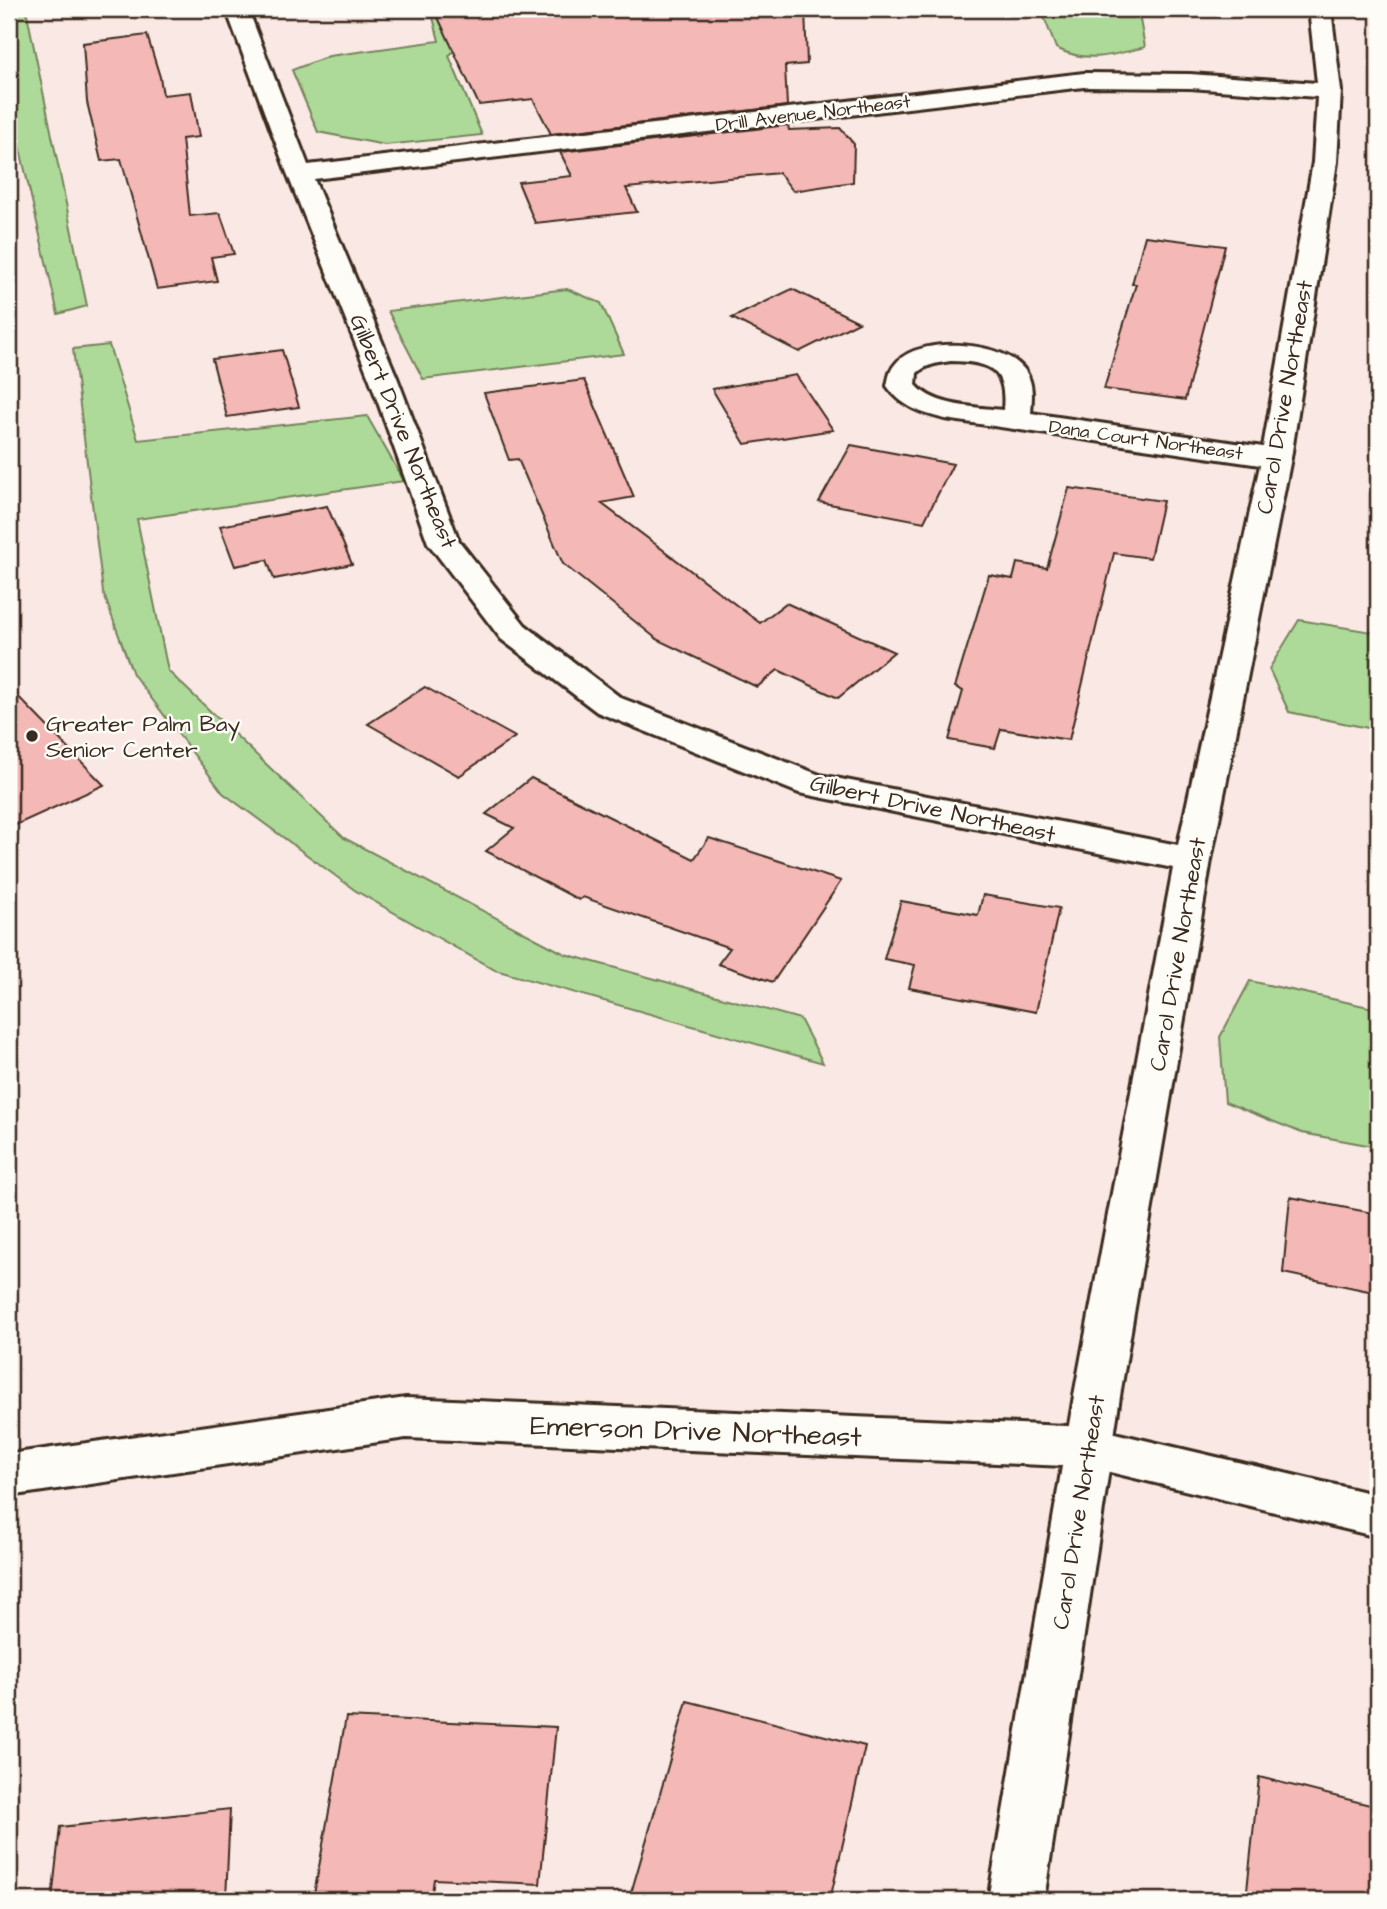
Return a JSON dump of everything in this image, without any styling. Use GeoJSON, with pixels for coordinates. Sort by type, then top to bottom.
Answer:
{"type":"FeatureCollection","features":[{"type":"Feature","properties":{"kind":"street","name":"Gilbert Drive Northeast"},"geometry":{"type":"LineString","coordinates":[[237,9],[299,173],[384,380],[444,542],[513,632],[609,705],[812,785],[1193,860]]}},
{"type":"Feature","properties":{"kind":"street","name":"Carol Drive Northeast"},"geometry":{"type":"LineString","coordinates":[[1016,1900],[1088,1447],[1193,860],[1276,458],[1325,162],[1329,91],[1320,9]]}},
{"type":"Feature","properties":{"kind":"street","name":"Drill Avenue Northeast"},"geometry":{"type":"LineString","coordinates":[[299,173],[1084,80],[1190,81],[1329,91]]}},
{"type":"Feature","properties":{"kind":"street","name":"Dana Court Northeast"},"geometry":{"type":"LineString","coordinates":[[1016,420],[1276,458]]}},
{"type":"Feature","properties":{"kind":"street","name":"Emerson Drive Northeast"},"geometry":{"type":"LineString","coordinates":[[9,1475],[406,1418],[1088,1447],[1378,1516]]}},
{"type":"Feature","properties":{"kind":"green space"},"geometry":{"type":"Polygon","coordinates":[[[9,9],[26,9],[87,306],[58,314],[9,101],[9,9]]]}},
{"type":"Feature","properties":{"kind":"green space"},"geometry":{"type":"Polygon","coordinates":[[[431,9],[453,9],[465,38],[449,56],[482,135],[385,145],[318,132],[292,70],[329,56],[439,41],[431,9]]]}},
{"type":"Feature","properties":{"kind":"green space"},"geometry":{"type":"Polygon","coordinates":[[[1041,9],[1138,9],[1145,47],[1089,57],[1067,53],[1056,48],[1041,9]]]}},
{"type":"Feature","properties":{"kind":"green space"},"geometry":{"type":"Polygon","coordinates":[[[567,289],[601,303],[624,354],[423,379],[388,311],[567,289]]]}},
{"type":"Feature","properties":{"kind":"green space"},"geometry":{"type":"Polygon","coordinates":[[[109,345],[138,440],[367,416],[404,481],[137,519],[168,671],[344,838],[565,954],[800,1019],[823,1063],[495,970],[356,891],[223,793],[133,674],[103,592],[73,349],[109,345]]]}},
{"type":"Feature","properties":{"kind":"green space"},"geometry":{"type":"Polygon","coordinates":[[[1299,620],[1378,633],[1378,730],[1289,712],[1269,669],[1299,620]]]}},
{"type":"Feature","properties":{"kind":"green space"},"geometry":{"type":"Polygon","coordinates":[[[1250,981],[1378,1009],[1378,1147],[1302,1133],[1225,1102],[1220,1037],[1250,981]]]}},
{"type":"Feature","properties":{"kind":"building"},"geometry":{"type":"Polygon","coordinates":[[[434,9],[805,9],[807,64],[785,66],[787,106],[551,134],[533,99],[479,105],[434,9]]]}},
{"type":"Feature","properties":{"kind":"building"},"geometry":{"type":"Polygon","coordinates":[[[147,35],[163,95],[191,92],[199,137],[182,139],[190,216],[220,213],[234,254],[211,257],[217,281],[157,289],[121,159],[101,161],[87,102],[83,43],[147,35]]]}},
{"type":"Feature","properties":{"kind":"building"},"geometry":{"type":"Polygon","coordinates":[[[788,125],[789,130],[840,128],[854,144],[853,182],[793,191],[779,173],[626,188],[637,212],[535,223],[518,182],[572,176],[560,152],[788,125]]]}},
{"type":"Feature","properties":{"kind":"building"},"geometry":{"type":"Polygon","coordinates":[[[1145,236],[1225,246],[1185,400],[1104,389],[1136,284],[1132,284],[1145,236]]]}},
{"type":"Feature","properties":{"kind":"building"},"geometry":{"type":"Polygon","coordinates":[[[792,289],[859,322],[799,352],[732,318],[792,289]]]}},
{"type":"Feature","properties":{"kind":"building"},"geometry":{"type":"Polygon","coordinates":[[[282,350],[299,407],[227,417],[212,359],[282,350]]]}},
{"type":"Feature","properties":{"kind":"building"},"geometry":{"type":"Polygon","coordinates":[[[796,375],[833,430],[745,444],[712,389],[796,375]]]}},
{"type":"Feature","properties":{"kind":"building"},"geometry":{"type":"Polygon","coordinates":[[[584,380],[634,497],[601,503],[760,623],[786,603],[894,652],[838,698],[778,670],[757,687],[658,640],[563,564],[518,459],[509,460],[484,393],[584,380]]]}},
{"type":"Feature","properties":{"kind":"building"},"geometry":{"type":"Polygon","coordinates":[[[851,445],[953,464],[924,522],[819,502],[851,445]]]}},
{"type":"Feature","properties":{"kind":"building"},"geometry":{"type":"Polygon","coordinates":[[[1069,488],[1163,501],[1150,558],[1114,553],[1069,740],[1001,729],[995,748],[949,740],[963,691],[955,687],[989,575],[1013,579],[1017,563],[1047,568],[1069,488]]]}},
{"type":"Feature","properties":{"kind":"building"},"geometry":{"type":"Polygon","coordinates":[[[327,506],[352,564],[274,579],[267,560],[235,566],[220,526],[327,506]]]}},
{"type":"Feature","properties":{"kind":"building","name":"Greater Palm Bay Senior Center"},"geometry":{"type":"Polygon","coordinates":[[[9,687],[104,785],[9,828],[9,687]]]}},
{"type":"Feature","properties":{"kind":"building"},"geometry":{"type":"Polygon","coordinates":[[[425,687],[515,737],[459,776],[368,724],[425,687]]]}},
{"type":"Feature","properties":{"kind":"building"},"geometry":{"type":"Polygon","coordinates":[[[531,778],[694,859],[709,838],[841,881],[773,982],[718,964],[730,948],[583,897],[579,900],[486,851],[514,828],[486,814],[531,778]]]}},
{"type":"Feature","properties":{"kind":"building"},"geometry":{"type":"Polygon","coordinates":[[[983,895],[1059,908],[1036,1012],[909,988],[915,965],[884,959],[901,901],[978,915],[983,895]]]}},
{"type":"Feature","properties":{"kind":"building"},"geometry":{"type":"Polygon","coordinates":[[[1290,1197],[1378,1214],[1378,1293],[1283,1273],[1290,1197]]]}},
{"type":"Feature","properties":{"kind":"building"},"geometry":{"type":"Polygon","coordinates":[[[687,1701],[865,1746],[830,1900],[629,1900],[687,1701]]]}},
{"type":"Feature","properties":{"kind":"building"},"geometry":{"type":"Polygon","coordinates":[[[346,1717],[556,1727],[540,1884],[434,1879],[431,1900],[313,1900],[346,1717]]]}},
{"type":"Feature","properties":{"kind":"building"},"geometry":{"type":"Polygon","coordinates":[[[1259,1777],[1378,1807],[1378,1900],[1246,1900],[1259,1777]]]}},
{"type":"Feature","properties":{"kind":"building"},"geometry":{"type":"Polygon","coordinates":[[[230,1809],[226,1900],[52,1900],[60,1827],[230,1809]]]}},
{"type":"Feature","properties":{"kind":"place","name":"Greater Palm Bay Senior Center"},"geometry":{"type":"Point","coordinates":[32,736]}}]}
